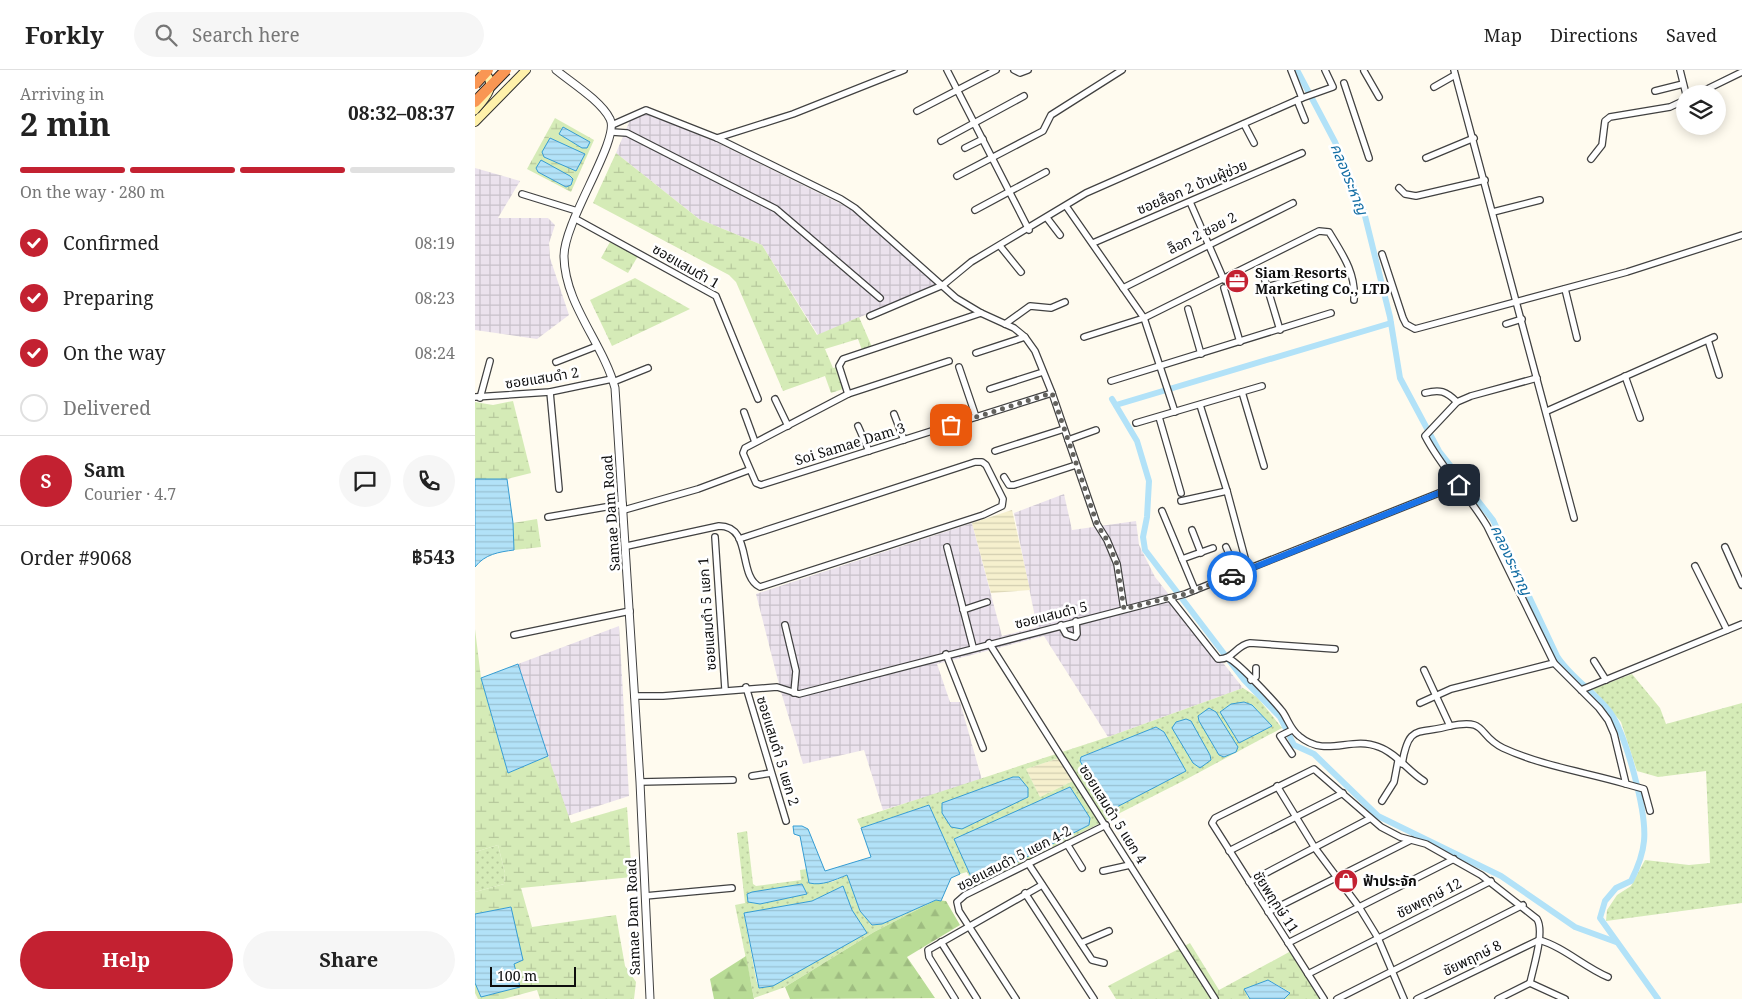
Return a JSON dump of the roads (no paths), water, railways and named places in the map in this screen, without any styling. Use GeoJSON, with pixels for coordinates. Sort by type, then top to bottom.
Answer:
{"type":"FeatureCollection","features":[{"type":"Feature","properties":{"kind":"highway"},"geometry":{"type":"LineString","coordinates":[[475,84],[488,70]]}},
{"type":"Feature","properties":{"kind":"highway"},"geometry":{"type":"LineString","coordinates":[[475,102],[506,70]]}},
{"type":"Feature","properties":{"kind":"main road"},"geometry":{"type":"LineString","coordinates":[[475,110],[490,91],[490,80],[482,70]]}},
{"type":"Feature","properties":{"kind":"main road"},"geometry":{"type":"LineString","coordinates":[[475,122],[526,70]]}},
{"type":"Feature","properties":{"kind":"street"},"geometry":{"type":"LineString","coordinates":[[556,70],[602,108],[607,114],[612,129]]}},
{"type":"Feature","properties":{"kind":"street"},"geometry":{"type":"LineString","coordinates":[[717,138],[793,114],[904,70]]}},
{"type":"Feature","properties":{"kind":"street"},"geometry":{"type":"LineString","coordinates":[[947,70],[1029,230]]}},
{"type":"Feature","properties":{"kind":"street"},"geometry":{"type":"LineString","coordinates":[[917,110],[996,70]]}},
{"type":"Feature","properties":{"kind":"street"},"geometry":{"type":"LineString","coordinates":[[1014,70],[1020,74],[1028,70]]}},
{"type":"Feature","properties":{"kind":"street"},"geometry":{"type":"LineString","coordinates":[[957,176],[1043,131],[1051,115],[1122,70]]}},
{"type":"Feature","properties":{"kind":"street"},"geometry":{"type":"LineString","coordinates":[[1291,70],[1305,97],[1305,120]]}},
{"type":"Feature","properties":{"kind":"street"},"geometry":{"type":"LineString","coordinates":[[871,316],[943,285],[971,262],[1029,230],[1086,194],[1305,97],[1333,87],[1325,70]]}},
{"type":"Feature","properties":{"kind":"street"},"geometry":{"type":"LineString","coordinates":[[1655,91],[1683,84],[1680,70]]}},
{"type":"Feature","properties":{"kind":"street"},"geometry":{"type":"LineString","coordinates":[[1362,71],[1379,97]]}},
{"type":"Feature","properties":{"kind":"street"},"geometry":{"type":"LineString","coordinates":[[1715,85],[1742,72]]}},
{"type":"Feature","properties":{"kind":"street"},"geometry":{"type":"LineString","coordinates":[[1434,87],[1455,73],[1575,518]]}},
{"type":"Feature","properties":{"kind":"street"},"geometry":{"type":"LineString","coordinates":[[1344,83],[1369,158]]}},
{"type":"Feature","properties":{"kind":"street"},"geometry":{"type":"LineString","coordinates":[[941,141],[1024,96]]}},
{"type":"Feature","properties":{"kind":"street"},"geometry":{"type":"LineString","coordinates":[[1591,159],[1602,146],[1605,121],[1610,117],[1676,104]]}},
{"type":"Feature","properties":{"kind":"street"},"geometry":{"type":"LineString","coordinates":[[612,129],[646,110],[717,138],[855,208],[956,298],[1025,337],[1035,351],[1052,393],[1097,524],[1107,540],[1117,564],[1124,609]]}},
{"type":"Feature","properties":{"kind":"street"},"geometry":{"type":"LineString","coordinates":[[1244,124],[1254,143]]}},
{"type":"Feature","properties":{"kind":"street"},"geometry":{"type":"LineString","coordinates":[[612,129],[627,134],[776,209],[880,298]]}},
{"type":"Feature","properties":{"kind":"street","name":"Samae Dam Road"},"geometry":{"type":"LineString","coordinates":[[612,129],[565,241],[565,266],[570,288],[613,381],[627,546],[650,999]]}},
{"type":"Feature","properties":{"kind":"street"},"geometry":{"type":"LineString","coordinates":[[1426,158],[1474,138]]}},
{"type":"Feature","properties":{"kind":"street"},"geometry":{"type":"LineString","coordinates":[[965,148],[983,139]]}},
{"type":"Feature","properties":{"kind":"street","name":"ซอยล็อก 2 บ้านผู้ช่วย"},"geometry":{"type":"LineString","coordinates":[[1093,243],[1302,153]]}},
{"type":"Feature","properties":{"kind":"street"},"geometry":{"type":"LineString","coordinates":[[975,210],[1046,172]]}},
{"type":"Feature","properties":{"kind":"street"},"geometry":{"type":"LineString","coordinates":[[1399,188],[1405,194],[1416,196],[1485,180]]}},
{"type":"Feature","properties":{"kind":"street","name":"ซอยแสมดำ 1"},"geometry":{"type":"LineString","coordinates":[[522,194],[575,214],[716,296],[758,399]]}},
{"type":"Feature","properties":{"kind":"street"},"geometry":{"type":"LineString","coordinates":[[1493,212],[1540,200]]}},
{"type":"Feature","properties":{"kind":"street"},"geometry":{"type":"LineString","coordinates":[[1189,202],[1224,280]]}},
{"type":"Feature","properties":{"kind":"street","name":"ล็อก 2 ซอย 2"},"geometry":{"type":"LineString","coordinates":[[1123,288],[1293,203]]}},
{"type":"Feature","properties":{"kind":"street"},"geometry":{"type":"LineString","coordinates":[[1066,206],[1144,318],[1175,412]]}},
{"type":"Feature","properties":{"kind":"street"},"geometry":{"type":"LineString","coordinates":[[1047,218],[1060,235]]}},
{"type":"Feature","properties":{"kind":"street"},"geometry":{"type":"LineString","coordinates":[[1084,337],[1144,318],[1224,280],[1309,235],[1325,231],[1329,232],[1349,267],[1355,287],[1354,300]]}},
{"type":"Feature","properties":{"kind":"street"},"geometry":{"type":"LineString","coordinates":[[1381,254],[1403,318],[1406,324],[1415,329],[1627,272],[1742,235]]}},
{"type":"Feature","properties":{"kind":"street"},"geometry":{"type":"LineString","coordinates":[[1000,246],[1021,272]]}},
{"type":"Feature","properties":{"kind":"street"},"geometry":{"type":"LineString","coordinates":[[1267,287],[1314,273]]}},
{"type":"Feature","properties":{"kind":"street"},"geometry":{"type":"LineString","coordinates":[[1263,277],[1280,330]]}},
{"type":"Feature","properties":{"kind":"street"},"geometry":{"type":"LineString","coordinates":[[1224,288],[1240,342]]}},
{"type":"Feature","properties":{"kind":"street"},"geometry":{"type":"LineString","coordinates":[[1565,288],[1577,338]]}},
{"type":"Feature","properties":{"kind":"street"},"geometry":{"type":"LineString","coordinates":[[1005,324],[1030,306],[1051,308],[1065,302]]}},
{"type":"Feature","properties":{"kind":"street"},"geometry":{"type":"LineString","coordinates":[[1188,309],[1201,354]]}},
{"type":"Feature","properties":{"kind":"street"},"geometry":{"type":"LineString","coordinates":[[848,394],[839,366],[843,359],[981,313]]}},
{"type":"Feature","properties":{"kind":"street"},"geometry":{"type":"LineString","coordinates":[[1111,381],[1331,313]]}},
{"type":"Feature","properties":{"kind":"street"},"geometry":{"type":"LineString","coordinates":[[1506,324],[1521,319]]}},
{"type":"Feature","properties":{"kind":"street"},"geometry":{"type":"LineString","coordinates":[[976,353],[1025,337]]}},
{"type":"Feature","properties":{"kind":"street"},"geometry":{"type":"LineString","coordinates":[[1547,411],[1711,338],[1719,375]]}},
{"type":"Feature","properties":{"kind":"street"},"geometry":{"type":"LineString","coordinates":[[556,362],[597,346]]}},
{"type":"Feature","properties":{"kind":"street"},"geometry":{"type":"LineString","coordinates":[[477,398],[490,361]]}},
{"type":"Feature","properties":{"kind":"street"},"geometry":{"type":"LineString","coordinates":[[548,517],[623,507],[697,489],[749,470],[743,450],[755,442],[848,394],[949,361]]}},
{"type":"Feature","properties":{"kind":"street"},"geometry":{"type":"LineString","coordinates":[[959,367],[976,417]]}},
{"type":"Feature","properties":{"kind":"street","name":"ซอยแสมดำ 2"},"geometry":{"type":"LineString","coordinates":[[477,398],[549,392],[613,381],[648,368]]}},
{"type":"Feature","properties":{"kind":"street"},"geometry":{"type":"LineString","coordinates":[[990,389],[1043,372]]}},
{"type":"Feature","properties":{"kind":"street"},"geometry":{"type":"LineString","coordinates":[[1625,376],[1640,418]]}},
{"type":"Feature","properties":{"kind":"street"},"geometry":{"type":"LineString","coordinates":[[1537,378],[1471,396],[1457,402],[1425,436],[1431,449],[1487,526],[1553,663],[1584,688],[1615,734],[1628,785]]}},
{"type":"Feature","properties":{"kind":"street"},"geometry":{"type":"LineString","coordinates":[[1136,423],[1262,386]]}},
{"type":"Feature","properties":{"kind":"street"},"geometry":{"type":"LineString","coordinates":[[1425,393],[1442,391],[1448,393],[1457,402]]}},
{"type":"Feature","properties":{"kind":"street"},"geometry":{"type":"LineString","coordinates":[[549,392],[559,489]]}},
{"type":"Feature","properties":{"kind":"street"},"geometry":{"type":"LineString","coordinates":[[1241,392],[1263,466]]}},
{"type":"Feature","properties":{"kind":"street","name":"Soi Samae Dam 3"},"geometry":{"type":"LineString","coordinates":[[749,470],[756,483],[761,485],[1052,393]]}},
{"type":"Feature","properties":{"kind":"street"},"geometry":{"type":"LineString","coordinates":[[775,399],[788,426]]}},
{"type":"Feature","properties":{"kind":"street"},"geometry":{"type":"LineString","coordinates":[[1200,405],[1227,491],[1248,570]]}},
{"type":"Feature","properties":{"kind":"street"},"geometry":{"type":"LineString","coordinates":[[744,412],[755,442]]}},
{"type":"Feature","properties":{"kind":"street"},"geometry":{"type":"LineString","coordinates":[[894,414],[904,440]]}},
{"type":"Feature","properties":{"kind":"street"},"geometry":{"type":"LineString","coordinates":[[1159,417],[1181,494]]}},
{"type":"Feature","properties":{"kind":"street"},"geometry":{"type":"LineString","coordinates":[[858,426],[869,451]]}},
{"type":"Feature","properties":{"kind":"street"},"geometry":{"type":"LineString","coordinates":[[995,451],[1064,429]]}},
{"type":"Feature","properties":{"kind":"street"},"geometry":{"type":"LineString","coordinates":[[1068,440],[1096,430]]}},
{"type":"Feature","properties":{"kind":"street"},"geometry":{"type":"LineString","coordinates":[[627,546],[719,526],[728,526],[736,531],[753,581],[760,586],[983,515],[1002,506],[1003,499],[987,465],[982,462],[975,462],[739,539]]}},
{"type":"Feature","properties":{"kind":"street"},"geometry":{"type":"LineString","coordinates":[[1004,476],[1009,485],[1014,485],[1076,465]]}},
{"type":"Feature","properties":{"kind":"street","name":"ซอยแสมดำ 5"},"geometry":{"type":"LineString","coordinates":[[634,696],[663,696],[746,687],[777,687],[799,694],[973,647],[1185,594],[1459,485]]}},
{"type":"Feature","properties":{"kind":"street"},"geometry":{"type":"LineString","coordinates":[[1181,501],[1227,491]]}},
{"type":"Feature","properties":{"kind":"street"},"geometry":{"type":"LineString","coordinates":[[1162,511],[1195,590]]}},
{"type":"Feature","properties":{"kind":"street"},"geometry":{"type":"LineString","coordinates":[[1192,530],[1201,552]]}},
{"type":"Feature","properties":{"kind":"street","name":"ซอยแสมดำ 5 แยก 1"},"geometry":{"type":"LineString","coordinates":[[715,537],[725,689]]}},
{"type":"Feature","properties":{"kind":"street"},"geometry":{"type":"LineString","coordinates":[[947,547],[973,647]]}},
{"type":"Feature","properties":{"kind":"street"},"geometry":{"type":"LineString","coordinates":[[1225,547],[1238,574]]}},
{"type":"Feature","properties":{"kind":"street"},"geometry":{"type":"LineString","coordinates":[[1725,547],[1742,585]]}},
{"type":"Feature","properties":{"kind":"street"},"geometry":{"type":"LineString","coordinates":[[1182,559],[1213,548]]}},
{"type":"Feature","properties":{"kind":"street"},"geometry":{"type":"LineString","coordinates":[[1695,566],[1727,630]]}},
{"type":"Feature","properties":{"kind":"street"},"geometry":{"type":"LineString","coordinates":[[1170,598],[1218,658],[1228,658],[1235,661],[1282,711],[1292,730],[1307,741],[1321,747],[1356,744],[1370,744],[1380,747],[1424,781]]}},
{"type":"Feature","properties":{"kind":"street"},"geometry":{"type":"LineString","coordinates":[[963,610],[987,602]]}},
{"type":"Feature","properties":{"kind":"street"},"geometry":{"type":"LineString","coordinates":[[514,635],[630,611]]}},
{"type":"Feature","properties":{"kind":"street"},"geometry":{"type":"LineString","coordinates":[[1061,625],[1066,634],[1075,637],[1077,634],[1076,621]]}},
{"type":"Feature","properties":{"kind":"street"},"geometry":{"type":"LineString","coordinates":[[1584,688],[1742,624]]}},
{"type":"Feature","properties":{"kind":"street"},"geometry":{"type":"LineString","coordinates":[[785,625],[796,671],[794,693]]}},
{"type":"Feature","properties":{"kind":"street","name":"ซอยแสมดำ 5 แยก 4"},"geometry":{"type":"LineString","coordinates":[[989,643],[1215,999]]}},
{"type":"Feature","properties":{"kind":"street"},"geometry":{"type":"LineString","coordinates":[[1228,658],[1241,646],[1250,643],[1335,649]]}},
{"type":"Feature","properties":{"kind":"street"},"geometry":{"type":"LineString","coordinates":[[946,654],[983,748]]}},
{"type":"Feature","properties":{"kind":"street"},"geometry":{"type":"LineString","coordinates":[[1594,661],[1606,680]]}},
{"type":"Feature","properties":{"kind":"street"},"geometry":{"type":"LineString","coordinates":[[1419,703],[1436,694],[1553,663]]}},
{"type":"Feature","properties":{"kind":"street"},"geometry":{"type":"LineString","coordinates":[[1251,680],[1256,677],[1256,668]]}},
{"type":"Feature","properties":{"kind":"street"},"geometry":{"type":"LineString","coordinates":[[1424,670],[1450,726]]}},
{"type":"Feature","properties":{"kind":"street","name":"ซอยแสมดำ 5 แยก 2"},"geometry":{"type":"LineString","coordinates":[[746,687],[787,822]]}},
{"type":"Feature","properties":{"kind":"street"},"geometry":{"type":"LineString","coordinates":[[1382,801],[1394,782],[1405,744],[1413,734],[1473,723],[1478,725],[1496,744],[1538,762],[1571,768],[1628,785],[1639,786],[1644,789],[1650,812]]}},
{"type":"Feature","properties":{"kind":"street"},"geometry":{"type":"LineString","coordinates":[[1292,730],[1280,736],[1292,754]]}},
{"type":"Feature","properties":{"kind":"street"},"geometry":{"type":"LineString","coordinates":[[1404,999],[1378,938],[1359,907],[1315,848],[1277,786],[1310,770],[1318,771],[1369,819],[1389,832],[1426,844],[1491,881],[1523,906],[1539,922],[1539,940],[1530,983]]}},
{"type":"Feature","properties":{"kind":"street"},"geometry":{"type":"LineString","coordinates":[[752,776],[771,773]]}},
{"type":"Feature","properties":{"kind":"street"},"geometry":{"type":"LineString","coordinates":[[640,782],[733,780]]}},
{"type":"Feature","properties":{"kind":"street","name":"ชัยพฤกษ์ 11"},"geometry":{"type":"LineString","coordinates":[[1277,786],[1215,818],[1212,824],[1324,999]]}},
{"type":"Feature","properties":{"kind":"street"},"geometry":{"type":"LineString","coordinates":[[1229,851],[1343,793]]}},
{"type":"Feature","properties":{"kind":"street"},"geometry":{"type":"LineString","coordinates":[[1249,882],[1369,819]]}},
{"type":"Feature","properties":{"kind":"street","name":"ซอยแสมดำ 5 แยก 4-2"},"geometry":{"type":"LineString","coordinates":[[1016,999],[957,908],[959,899],[1105,826]]}},
{"type":"Feature","properties":{"kind":"street"},"geometry":{"type":"LineString","coordinates":[[1269,912],[1411,840]]}},
{"type":"Feature","properties":{"kind":"street"},"geometry":{"type":"LineString","coordinates":[[1067,844],[1082,868]]}},
{"type":"Feature","properties":{"kind":"street"},"geometry":{"type":"LineString","coordinates":[[1288,943],[1454,859]]}},
{"type":"Feature","properties":{"kind":"street"},"geometry":{"type":"LineString","coordinates":[[1028,863],[1092,960],[1104,963]]}},
{"type":"Feature","properties":{"kind":"street"},"geometry":{"type":"LineString","coordinates":[[1103,871],[1131,865]]}},
{"type":"Feature","properties":{"kind":"street","name":"ชัยพฤกษ์ 12"},"geometry":{"type":"LineString","coordinates":[[1308,974],[1491,881]]}},
{"type":"Feature","properties":{"kind":"street"},"geometry":{"type":"LineString","coordinates":[[955,999],[929,957],[928,950],[1042,885]]}},
{"type":"Feature","properties":{"kind":"street"},"geometry":{"type":"LineString","coordinates":[[645,896],[731,888]]}},
{"type":"Feature","properties":{"kind":"street"},"geometry":{"type":"LineString","coordinates":[[1025,894],[1094,999]]}},
{"type":"Feature","properties":{"kind":"street"},"geometry":{"type":"LineString","coordinates":[[1337,999],[1523,906]]}},
{"type":"Feature","properties":{"kind":"street"},"geometry":{"type":"LineString","coordinates":[[1081,943],[1109,931]]}},
{"type":"Feature","properties":{"kind":"street"},"geometry":{"type":"LineString","coordinates":[[1539,940],[1554,946],[1592,970],[1609,976]]}},
{"type":"Feature","properties":{"kind":"street","name":"ชัยพฤกษ์ 8"},"geometry":{"type":"LineString","coordinates":[[1417,999],[1539,940]]}},
{"type":"Feature","properties":{"kind":"street"},"geometry":{"type":"LineString","coordinates":[[941,942],[977,999]]}},
{"type":"Feature","properties":{"kind":"street"},"geometry":{"type":"LineString","coordinates":[[1498,999],[1530,983]]}},
{"type":"Feature","properties":{"kind":"street"},"geometry":{"type":"LineString","coordinates":[[1530,983],[1565,999]]}},
{"type":"Feature","properties":{"kind":"water"},"geometry":{"type":"Polygon","coordinates":[[[563,127],[590,142],[587,148],[582,148],[559,134],[563,127]]]}},
{"type":"Feature","properties":{"kind":"water"},"geometry":{"type":"Polygon","coordinates":[[[550,138],[585,154],[576,171],[544,157],[542,152],[550,138]]]}},
{"type":"Feature","properties":{"kind":"water"},"geometry":{"type":"Polygon","coordinates":[[[541,160],[570,176],[573,179],[571,185],[566,187],[538,172],[536,168],[541,160]]]}},
{"type":"Feature","properties":{"kind":"water"},"geometry":{"type":"Polygon","coordinates":[[[475,479],[507,479],[513,523],[514,550],[488,556],[475,567],[475,479]]]}},
{"type":"Feature","properties":{"kind":"water"},"geometry":{"type":"Polygon","coordinates":[[[518,664],[548,756],[508,773],[481,678],[518,664]]]}},
{"type":"Feature","properties":{"kind":"water"},"geometry":{"type":"Polygon","coordinates":[[[1244,702],[1252,705],[1272,726],[1239,743],[1220,712],[1231,704],[1244,702]]]}},
{"type":"Feature","properties":{"kind":"water"},"geometry":{"type":"Polygon","coordinates":[[[1209,708],[1216,712],[1238,747],[1236,752],[1224,757],[1219,755],[1199,721],[1198,716],[1209,708]]]}},
{"type":"Feature","properties":{"kind":"water"},"geometry":{"type":"Polygon","coordinates":[[[1186,719],[1191,721],[1210,755],[1211,760],[1200,768],[1193,763],[1172,728],[1176,722],[1186,719]]]}},
{"type":"Feature","properties":{"kind":"water"},"geometry":{"type":"Polygon","coordinates":[[[1156,727],[1164,732],[1186,771],[1111,810],[1107,807],[1080,761],[1081,757],[1156,727]]]}},
{"type":"Feature","properties":{"kind":"water"},"geometry":{"type":"Polygon","coordinates":[[[1013,777],[1019,777],[1028,788],[1028,797],[962,829],[951,827],[942,813],[942,803],[1013,777]]]}},
{"type":"Feature","properties":{"kind":"water"},"geometry":{"type":"Polygon","coordinates":[[[1070,787],[1090,818],[1089,825],[978,882],[973,881],[954,839],[1070,787]]]}},
{"type":"Feature","properties":{"kind":"water"},"geometry":{"type":"Polygon","coordinates":[[[929,805],[960,874],[951,878],[941,901],[936,900],[882,924],[872,925],[860,911],[847,875],[824,883],[809,883],[800,836],[794,834],[793,826],[802,826],[808,829],[825,871],[871,857],[861,828],[929,805]]]}},
{"type":"Feature","properties":{"kind":"water"},"geometry":{"type":"Polygon","coordinates":[[[802,884],[807,894],[760,904],[748,902],[747,894],[752,892],[802,884]]]}},
{"type":"Feature","properties":{"kind":"water"},"geometry":{"type":"Polygon","coordinates":[[[843,886],[852,910],[867,933],[773,986],[759,988],[744,913],[812,901],[843,886]]]}},
{"type":"Feature","properties":{"kind":"water"},"geometry":{"type":"Polygon","coordinates":[[[511,907],[523,960],[514,964],[520,987],[481,997],[475,983],[475,914],[511,907]]]}},
{"type":"Feature","properties":{"kind":"water"},"geometry":{"type":"Polygon","coordinates":[[[1268,980],[1290,993],[1284,999],[1250,999],[1244,989],[1268,980]]]}},
{"type":"Feature","properties":{"kind":"waterway","name":"คลองระหาญ"},"geometry":{"type":"LineString","coordinates":[[1297,70],[1335,142],[1364,212],[1390,317],[1400,378],[1439,451],[1493,520],[1557,656],[1569,671],[1610,712],[1629,755],[1639,794],[1644,841],[1631,881],[1616,888],[1605,901],[1600,918],[1658,999]]}},
{"type":"Feature","properties":{"kind":"waterway"},"geometry":{"type":"LineString","coordinates":[[1116,405],[1391,323]]}},
{"type":"Feature","properties":{"kind":"waterway"},"geometry":{"type":"LineString","coordinates":[[1112,399],[1137,441],[1149,481],[1147,517],[1143,537],[1145,550],[1244,680],[1280,717],[1294,745],[1314,754],[1378,816],[1501,876],[1575,927],[1616,942]]}},
{"type":"Feature","properties":{"kind":"place","name":"Siam Resorts Marketing Co., LTD"},"geometry":{"type":"Point","coordinates":[1237,281]}},
{"type":"Feature","properties":{"kind":"place","name":"ฟ้าประจัก"},"geometry":{"type":"Point","coordinates":[1346,881]}}]}
